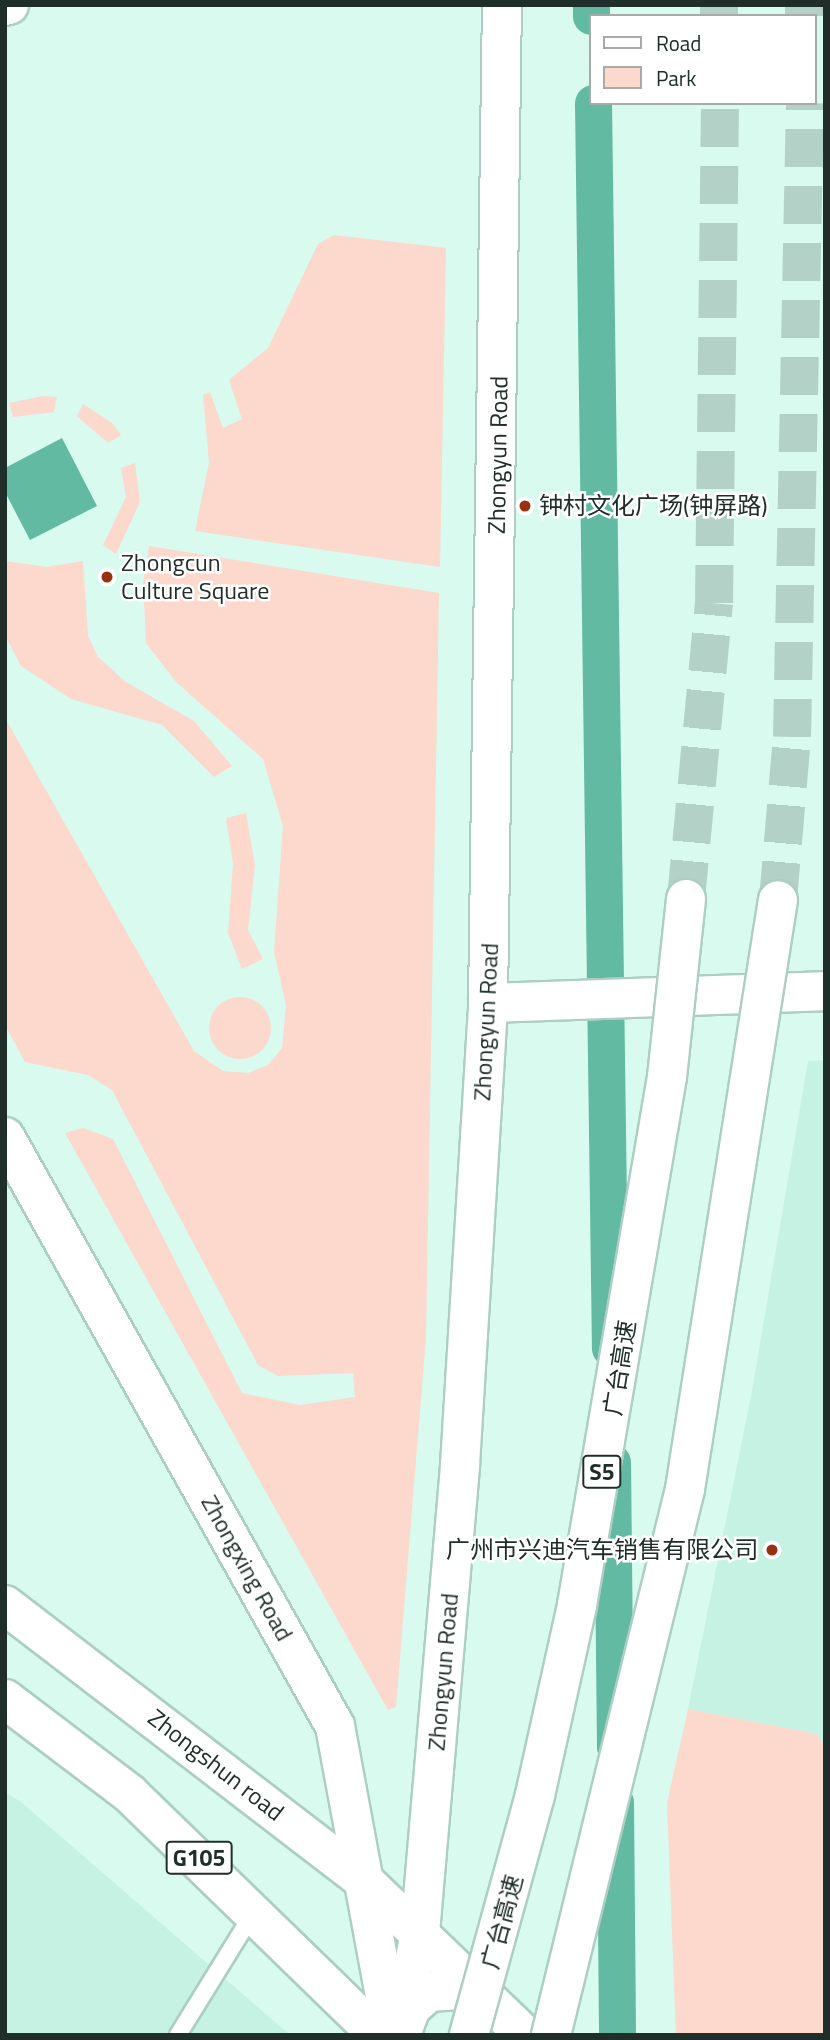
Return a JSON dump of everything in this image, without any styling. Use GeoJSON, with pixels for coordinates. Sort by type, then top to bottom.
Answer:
{"type":"FeatureCollection","features":[{"type":"Feature","properties":{"kind":"main road","name":"Zhongyun Road"},"geometry":{"type":"LineString","coordinates":[[401,2035],[421,1933],[460,1465],[488,1003],[502,5]]}},
{"type":"Feature","properties":{"kind":"main road","name":"广台高速"},"geometry":{"type":"LineString","coordinates":[[469,2035],[535,1795],[577,1605],[665,1089],[686,899]]}},
{"type":"Feature","properties":{"kind":"main road"},"geometry":{"type":"LineString","coordinates":[[551,2035],[685,1489],[778,900]]}},
{"type":"Feature","properties":{"kind":"main road"},"geometry":{"type":"LineString","coordinates":[[488,1003],[825,991]]}},
{"type":"Feature","properties":{"kind":"main road","name":"Zhongxing Road"},"geometry":{"type":"LineString","coordinates":[[5,1137],[335,1726],[361,1878],[393,2035]]}},
{"type":"Feature","properties":{"kind":"main road","name":"Zhongshun road"},"geometry":{"type":"LineString","coordinates":[[5,1605],[361,1878],[526,2035]]}},
{"type":"Feature","properties":{"kind":"main road","name":"G105"},"geometry":{"type":"LineString","coordinates":[[5,1699],[131,1794],[256,1910],[378,2035]]}},
{"type":"Feature","properties":{"kind":"main road"},"geometry":{"type":"LineString","coordinates":[[401,2035],[411,2008],[429,1992],[477,1989]]}},
{"type":"Feature","properties":{"kind":"lane"},"geometry":{"type":"LineString","coordinates":[[178,2035],[256,1910]]}},
{"type":"Feature","properties":{"kind":"shaded area"},"geometry":{"type":"Polygon","coordinates":[[[62,438],[97,506],[30,540],[5,492],[5,468],[62,438]]]}},
{"type":"Feature","properties":{"kind":"shaded area","name":"广州市兴迪汽车销售有限公司"},"geometry":{"type":"Polygon","coordinates":[[[825,1060],[825,1747],[817,1734],[688,1709],[752,1391],[808,1061],[825,1060]]]}},
{"type":"Feature","properties":{"kind":"shaded area"},"geometry":{"type":"Polygon","coordinates":[[[5,1792],[21,1802],[290,2035],[5,2035],[5,1792]]]}},
{"type":"Feature","properties":{"kind":"green space"},"geometry":{"type":"Polygon","coordinates":[[[334,235],[446,248],[440,567],[195,531],[209,463],[203,395],[210,392],[223,428],[242,419],[229,380],[268,348],[318,244],[334,235]]]}},
{"type":"Feature","properties":{"kind":"green space"},"geometry":{"type":"Polygon","coordinates":[[[43,396],[57,397],[54,412],[13,417],[9,403],[43,396]]]}},
{"type":"Feature","properties":{"kind":"green space"},"geometry":{"type":"Polygon","coordinates":[[[83,404],[112,423],[121,435],[108,443],[77,416],[83,404]]]}},
{"type":"Feature","properties":{"kind":"green space"},"geometry":{"type":"Polygon","coordinates":[[[135,463],[140,502],[116,554],[103,545],[126,497],[121,468],[135,463]]]}},
{"type":"Feature","properties":{"kind":"green space"},"geometry":{"type":"Polygon","coordinates":[[[149,546],[439,593],[426,1337],[396,1707],[388,1710],[65,1133],[83,1128],[113,1139],[242,1393],[300,1405],[355,1397],[353,1373],[278,1376],[258,1365],[112,1090],[88,1075],[25,1062],[5,1025],[5,718],[194,1051],[223,1071],[248,1073],[268,1065],[282,1048],[286,1005],[274,952],[283,826],[263,759],[176,682],[146,643],[143,583],[149,546]]]}},
{"type":"Feature","properties":{"kind":"green space"},"geometry":{"type":"Polygon","coordinates":[[[5,561],[47,567],[83,561],[88,636],[98,657],[126,682],[194,721],[232,766],[214,777],[162,725],[71,699],[21,666],[5,635],[5,561]]]}},
{"type":"Feature","properties":{"kind":"green space"},"geometry":{"type":"Polygon","coordinates":[[[246,813],[255,865],[248,930],[263,959],[242,969],[228,933],[233,864],[226,818],[246,813]]]}},
{"type":"Feature","properties":{"kind":"green space"},"geometry":{"type":"Polygon","coordinates":[[[240,997],[262,1006],[271,1028],[262,1050],[240,1059],[218,1050],[209,1028],[218,1006],[240,997]]]}},
{"type":"Feature","properties":{"kind":"green space"},"geometry":{"type":"Polygon","coordinates":[[[688,1709],[817,1734],[825,1747],[825,2035],[676,2035],[667,1803],[688,1709]]]}},
{"type":"Feature","properties":{"kind":"waterway"},"geometry":{"type":"LineString","coordinates":[[591,5],[591,14]]}},
{"type":"Feature","properties":{"kind":"waterway"},"geometry":{"type":"LineString","coordinates":[[593,105],[610,1348]]}},
{"type":"Feature","properties":{"kind":"waterway"},"geometry":{"type":"LineString","coordinates":[[612,1462],[615,1747]]}},
{"type":"Feature","properties":{"kind":"waterway"},"geometry":{"type":"LineString","coordinates":[[615,1802],[617,2035]]}},
{"type":"Feature","properties":{"kind":"tunnel"},"geometry":{"type":"LineString","coordinates":[[719,5],[719,14]]}},
{"type":"Feature","properties":{"kind":"tunnel"},"geometry":{"type":"LineString","coordinates":[[804,5],[804,14]]}},
{"type":"Feature","properties":{"kind":"tunnel"},"geometry":{"type":"LineString","coordinates":[[686,899],[714,603],[720,105]]}},
{"type":"Feature","properties":{"kind":"tunnel"},"geometry":{"type":"LineString","coordinates":[[778,900],[792,737],[805,105]]}},
{"type":"Feature","properties":{"kind":"place","name":"钟村文化广场(钟屏路)"},"geometry":{"type":"Point","coordinates":[525,506]}},
{"type":"Feature","properties":{"kind":"place","name":"Zhongcun Culture Square"},"geometry":{"type":"Point","coordinates":[107,577]}},
{"type":"Feature","properties":{"kind":"place","name":"广州市兴迪汽车销售有限公司"},"geometry":{"type":"Point","coordinates":[772,1550]}}]}
